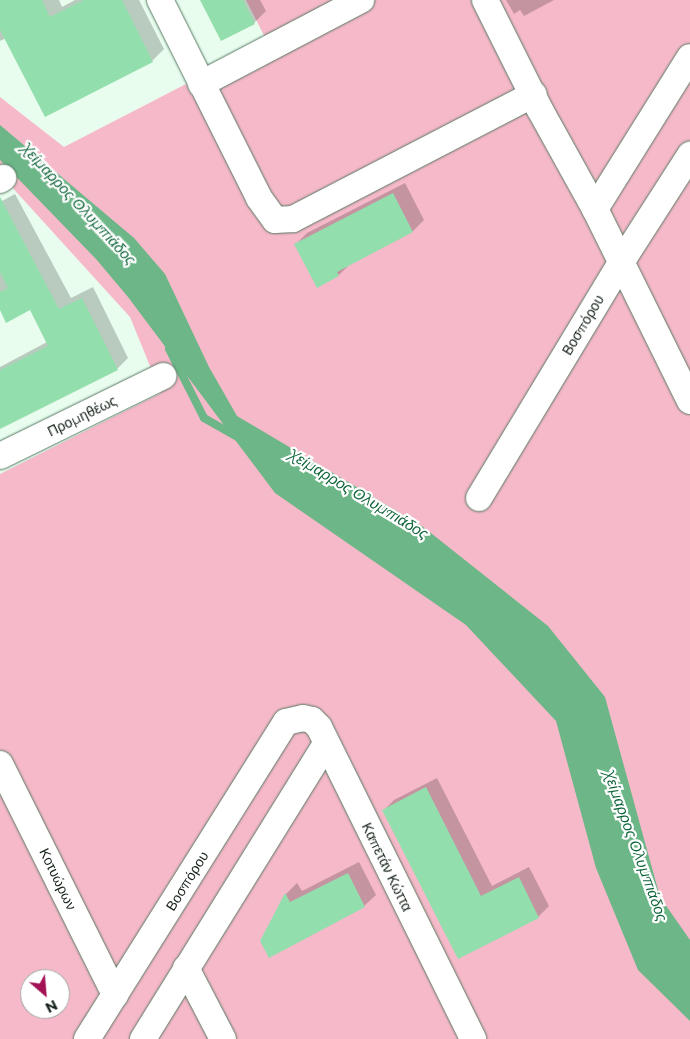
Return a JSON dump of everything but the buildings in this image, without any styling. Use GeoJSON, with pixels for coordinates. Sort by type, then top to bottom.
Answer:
{"type":"FeatureCollection","features":[{"type":"Feature","properties":{"kind":"street"},"geometry":{"type":"LineString","coordinates":[[160,0],[259,198],[275,220],[293,219],[534,94]]}},
{"type":"Feature","properties":{"kind":"street"},"geometry":{"type":"LineString","coordinates":[[201,84],[361,0]]}},
{"type":"Feature","properties":{"kind":"street"},"geometry":{"type":"LineString","coordinates":[[485,0],[595,209],[620,264],[690,401]]}},
{"type":"Feature","properties":{"kind":"street"},"geometry":{"type":"LineString","coordinates":[[595,209],[690,57]]}},
{"type":"Feature","properties":{"kind":"street","name":"Βοσπόρου"},"geometry":{"type":"LineString","coordinates":[[479,498],[620,264],[690,155]]}},
{"type":"Feature","properties":{"kind":"street","name":"Προμηθέως"},"geometry":{"type":"LineString","coordinates":[[0,456],[163,376]]}},
{"type":"Feature","properties":{"kind":"street","name":"Καπετάν Κώττα"},"geometry":{"type":"LineString","coordinates":[[286,722],[303,718],[312,720],[319,727],[473,1039]]}},
{"type":"Feature","properties":{"kind":"street","name":"Βοσπόρου"},"geometry":{"type":"LineString","coordinates":[[87,1039],[286,722]]}},
{"type":"Feature","properties":{"kind":"street"},"geometry":{"type":"LineString","coordinates":[[143,1039],[326,744]]}},
{"type":"Feature","properties":{"kind":"street","name":"Κοτυώρων"},"geometry":{"type":"LineString","coordinates":[[0,764],[115,995]]}},
{"type":"Feature","properties":{"kind":"street"},"geometry":{"type":"LineString","coordinates":[[186,968],[223,1039]]}},
{"type":"Feature","properties":{"kind":"shaded area"},"geometry":{"type":"Polygon","coordinates":[[[246,0],[690,0],[690,1039],[0,1039],[0,474],[161,393],[130,317],[0,174],[0,97],[64,147],[186,84],[196,101],[276,59],[246,0]]]}},
{"type":"Feature","properties":{"kind":"water"},"geometry":{"type":"Polygon","coordinates":[[[0,125],[134,238],[165,274],[209,367],[237,416],[422,526],[548,626],[605,697],[660,897],[690,940],[690,1021],[638,970],[596,868],[556,721],[466,625],[275,493],[128,297],[96,259],[0,160],[0,125]]]}},
{"type":"Feature","properties":{"kind":"waterway","name":"Χείμαρρος Ολυμπιάδος"},"geometry":{"type":"LineString","coordinates":[[169,349],[204,418],[239,438]]}}]}
